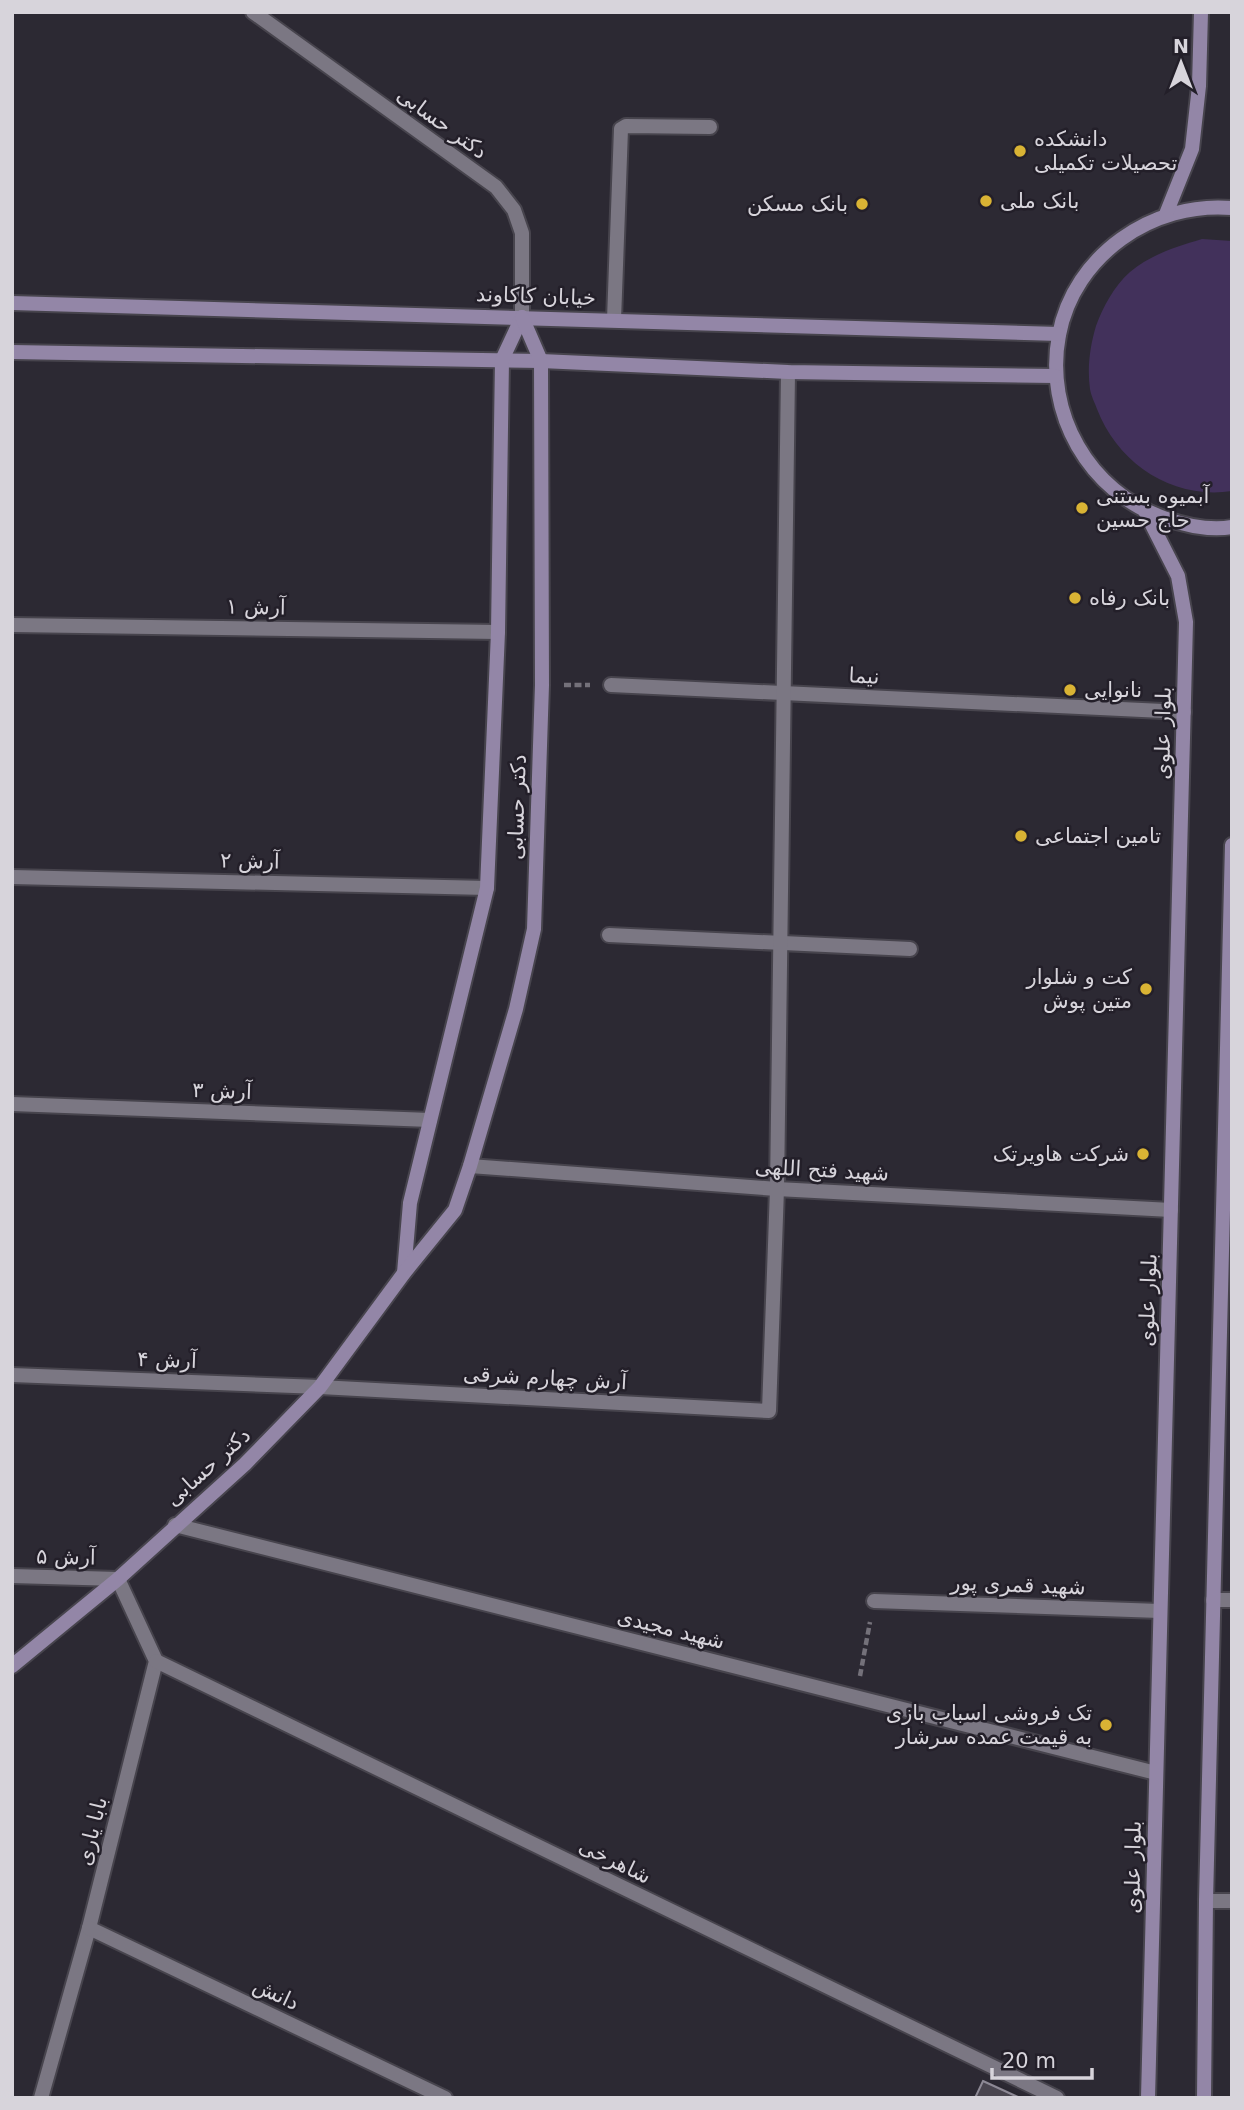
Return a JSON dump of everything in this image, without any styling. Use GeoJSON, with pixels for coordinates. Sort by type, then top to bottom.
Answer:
{"type":"FeatureCollection","features":[{"type":"Feature","properties":{"kind":"main road"},"geometry":{"type":"LineString","coordinates":[[1166,214],[1192,149],[1199,86],[1201,12]]}},
{"type":"Feature","properties":{"kind":"main road"},"geometry":{"type":"LineString","coordinates":[[1232,208],[1208,206],[1166,214],[1128,232],[1096,260],[1073,295],[1059,334],[1055,376],[1064,418],[1082,456],[1110,488],[1145,511],[1185,525],[1232,527]]}},
{"type":"Feature","properties":{"kind":"main road","name":"خیابان کاکاوند"},"geometry":{"type":"LineString","coordinates":[[12,303],[1059,334]]}},
{"type":"Feature","properties":{"kind":"main road","name":"دکتر حسابی"},"geometry":{"type":"LineString","coordinates":[[404,1273],[410,1203],[487,888],[498,632],[502,360],[522,317]]}},
{"type":"Feature","properties":{"kind":"main road","name":"دکتر حسابی"},"geometry":{"type":"LineString","coordinates":[[12,1666],[118,1579],[245,1464],[320,1387],[404,1273],[455,1210],[516,1009],[534,929],[542,685],[541,361],[522,317]]}},
{"type":"Feature","properties":{"kind":"main road"},"geometry":{"type":"LineString","coordinates":[[12,352],[502,360],[788,372],[1055,376]]}},
{"type":"Feature","properties":{"kind":"main road","name":"بلوار علوی"},"geometry":{"type":"LineString","coordinates":[[1145,511],[1178,576],[1186,622],[1149,2098]]}},
{"type":"Feature","properties":{"kind":"main road"},"geometry":{"type":"LineString","coordinates":[[1204,2098],[1213,1600],[1226,1342],[1232,845]]}},
{"type":"Feature","properties":{"kind":"street","name":"دکتر حسابی"},"geometry":{"type":"LineString","coordinates":[[253,12],[496,187],[514,210],[522,233],[522,317]]}},
{"type":"Feature","properties":{"kind":"street"},"geometry":{"type":"LineString","coordinates":[[614,320],[621,129],[626,126],[710,127]]}},
{"type":"Feature","properties":{"kind":"street"},"geometry":{"type":"LineString","coordinates":[[777,1189],[788,372]]}},
{"type":"Feature","properties":{"kind":"street","name":"آرش ۱"},"geometry":{"type":"LineString","coordinates":[[12,625],[498,632]]}},
{"type":"Feature","properties":{"kind":"street","name":"نیما"},"geometry":{"type":"LineString","coordinates":[[611,685],[1184,712]]}},
{"type":"Feature","properties":{"kind":"street","name":"آرش ۲"},"geometry":{"type":"LineString","coordinates":[[12,877],[487,888]]}},
{"type":"Feature","properties":{"kind":"street"},"geometry":{"type":"LineString","coordinates":[[609,935],[909,949]]}},
{"type":"Feature","properties":{"kind":"street","name":"آرش ۳"},"geometry":{"type":"LineString","coordinates":[[12,1104],[429,1120]]}},
{"type":"Feature","properties":{"kind":"street","name":"شهید فتح اللهی"},"geometry":{"type":"LineString","coordinates":[[470,1166],[777,1189],[1171,1210]]}},
{"type":"Feature","properties":{"kind":"street","name":"آرش چهارم شرقی"},"geometry":{"type":"LineString","coordinates":[[320,1387],[769,1411],[777,1189]]}},
{"type":"Feature","properties":{"kind":"street","name":"آرش ۴"},"geometry":{"type":"LineString","coordinates":[[12,1375],[320,1387]]}},
{"type":"Feature","properties":{"kind":"street","name":"شهید مجیدی"},"geometry":{"type":"LineString","coordinates":[[175,1525],[1156,1773]]}},
{"type":"Feature","properties":{"kind":"street","name":"آرش ۵"},"geometry":{"type":"LineString","coordinates":[[12,1576],[118,1579]]}},
{"type":"Feature","properties":{"kind":"street"},"geometry":{"type":"LineString","coordinates":[[118,1579],[156,1661]]}},
{"type":"Feature","properties":{"kind":"street"},"geometry":{"type":"LineString","coordinates":[[1213,1600],[1232,1600]]}},
{"type":"Feature","properties":{"kind":"street","name":"شهید قمری پور"},"geometry":{"type":"LineString","coordinates":[[874,1601],[1160,1611]]}},
{"type":"Feature","properties":{"kind":"street","name":"بابا یاری"},"geometry":{"type":"LineString","coordinates":[[41,2098],[89,1928],[156,1661]]}},
{"type":"Feature","properties":{"kind":"street","name":"شاهرخی"},"geometry":{"type":"LineString","coordinates":[[156,1661],[1057,2098]]}},
{"type":"Feature","properties":{"kind":"street"},"geometry":{"type":"LineString","coordinates":[[1206,1901],[1232,1901]]}},
{"type":"Feature","properties":{"kind":"street","name":"دانش"},"geometry":{"type":"LineString","coordinates":[[89,1928],[444,2098]]}},
{"type":"Feature","properties":{"kind":"path"},"geometry":{"type":"LineString","coordinates":[[542,685],[611,685]]}},
{"type":"Feature","properties":{"kind":"path"},"geometry":{"type":"LineString","coordinates":[[856,1697],[874,1601]]}},
{"type":"Feature","properties":{"kind":"shaded area"},"geometry":{"type":"Polygon","coordinates":[[[1202,239],[1232,241],[1232,491],[1189,490],[1150,474],[1133,461],[1106,429],[1090,389],[1089,365],[1094,334],[1114,290],[1130,272],[1147,260],[1202,239]]]}},
{"type":"Feature","properties":{"kind":"building"},"geometry":{"type":"Polygon","coordinates":[[[983,2081],[1020,2098],[975,2098],[983,2081]]]}},
{"type":"Feature","properties":{"kind":"place","name":"دانشکده تحصیلات تکمیلی"},"geometry":{"type":"Point","coordinates":[1020,151]}},
{"type":"Feature","properties":{"kind":"place","name":"بانک ملی"},"geometry":{"type":"Point","coordinates":[986,201]}},
{"type":"Feature","properties":{"kind":"place","name":"بانک مسکن"},"geometry":{"type":"Point","coordinates":[862,204]}},
{"type":"Feature","properties":{"kind":"place","name":"آبمیوه بستنی حاج حسین"},"geometry":{"type":"Point","coordinates":[1082,508]}},
{"type":"Feature","properties":{"kind":"place","name":"بانک رفاه"},"geometry":{"type":"Point","coordinates":[1075,598]}},
{"type":"Feature","properties":{"kind":"place","name":"نانوایی"},"geometry":{"type":"Point","coordinates":[1070,690]}},
{"type":"Feature","properties":{"kind":"place","name":"تامین اجتماعی"},"geometry":{"type":"Point","coordinates":[1021,836]}},
{"type":"Feature","properties":{"kind":"place","name":"کت و شلوار متین پوش"},"geometry":{"type":"Point","coordinates":[1146,989]}},
{"type":"Feature","properties":{"kind":"place","name":"شرکت هاویرتک"},"geometry":{"type":"Point","coordinates":[1143,1154]}},
{"type":"Feature","properties":{"kind":"place","name":"تک فروشی اسباب بازی به قیمت عمده سرشار"},"geometry":{"type":"Point","coordinates":[1106,1725]}}]}
